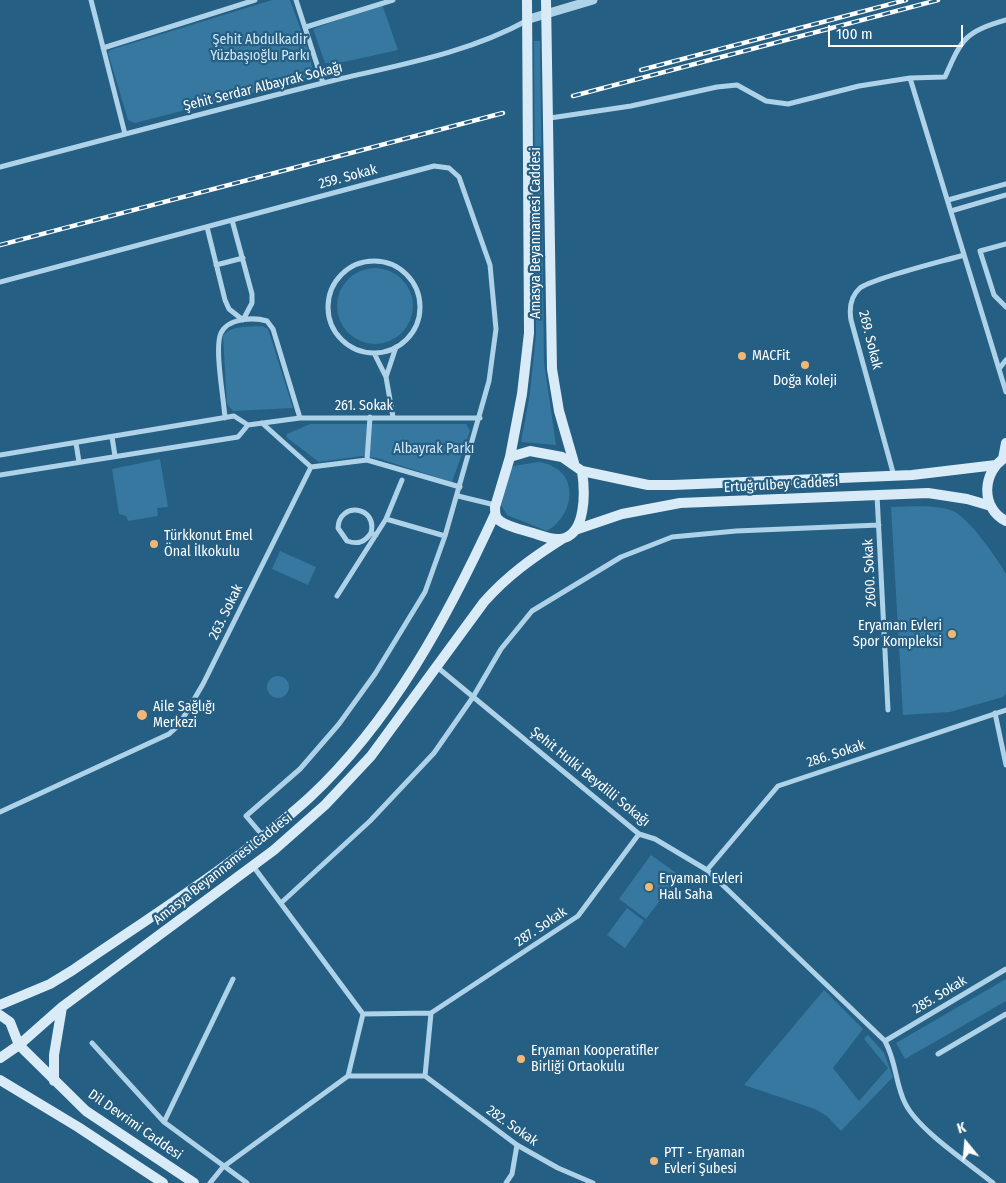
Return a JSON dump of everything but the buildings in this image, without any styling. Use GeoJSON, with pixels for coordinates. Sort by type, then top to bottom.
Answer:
{"type":"FeatureCollection","features":[{"type":"Feature","properties":{"kind":"main road","name":"Amasya Beyannamesi Caddesi"},"geometry":{"type":"LineString","coordinates":[[510,457],[522,394],[529,333],[527,0]]}},
{"type":"Feature","properties":{"kind":"main road","name":"Amasya Beyannamesi Caddesi"},"geometry":{"type":"LineString","coordinates":[[546,0],[550,118],[552,369],[560,411],[574,463]]}},
{"type":"Feature","properties":{"kind":"main road"},"geometry":{"type":"LineString","coordinates":[[1005,522],[991,506],[986,486],[989,476],[1002,460],[1006,443]]}},
{"type":"Feature","properties":{"kind":"main road"},"geometry":{"type":"LineString","coordinates":[[530,451],[562,456],[574,463],[582,471],[585,491],[584,508],[575,530],[562,539],[551,538],[525,531],[501,521],[495,510],[510,457],[530,451]]}},
{"type":"Feature","properties":{"kind":"main road","name":"Ertuğrulbey Caddesi"},"geometry":{"type":"LineString","coordinates":[[582,471],[648,485],[674,485],[894,476],[1002,460]]}},
{"type":"Feature","properties":{"kind":"main road","name":"Ertuğrulbey Caddesi"},"geometry":{"type":"LineString","coordinates":[[575,530],[622,514],[680,503],[928,493],[967,499],[991,506]]}},
{"type":"Feature","properties":{"kind":"main road","name":"Amasya Beyannamesi Caddesi"},"geometry":{"type":"LineString","coordinates":[[0,1005],[50,984],[73,970],[264,837],[336,771],[380,717],[412,670],[452,602],[495,510]]}},
{"type":"Feature","properties":{"kind":"main road","name":"Amasya Beyannamesi Caddesi"},"geometry":{"type":"LineString","coordinates":[[0,1058],[19,1045],[62,1007],[274,850],[349,782],[372,756],[484,602],[502,582],[525,562],[562,539]]}},
{"type":"Feature","properties":{"kind":"main road"},"geometry":{"type":"LineString","coordinates":[[54,1081],[54,1055],[62,1007]]}},
{"type":"Feature","properties":{"kind":"main road"},"geometry":{"type":"LineString","coordinates":[[0,1015],[10,1022],[19,1045]]}},
{"type":"Feature","properties":{"kind":"main road","name":"Dil Devrimi Caddesi"},"geometry":{"type":"LineString","coordinates":[[19,1045],[86,1111],[194,1183]]}},
{"type":"Feature","properties":{"kind":"main road"},"geometry":{"type":"LineString","coordinates":[[0,1080],[78,1127],[163,1183]]}},
{"type":"Feature","properties":{"kind":"street"},"geometry":{"type":"LineString","coordinates":[[90,0],[125,134]]}},
{"type":"Feature","properties":{"kind":"street"},"geometry":{"type":"LineString","coordinates":[[103,48],[256,0]]}},
{"type":"Feature","properties":{"kind":"street"},"geometry":{"type":"LineString","coordinates":[[296,0],[323,84]]}},
{"type":"Feature","properties":{"kind":"street"},"geometry":{"type":"LineString","coordinates":[[306,27],[393,0]]}},
{"type":"Feature","properties":{"kind":"street"},"geometry":{"type":"LineString","coordinates":[[528,19],[593,0]]}},
{"type":"Feature","properties":{"kind":"street","name":"Şehit Serdar Albayrak Sokağı"},"geometry":{"type":"LineString","coordinates":[[0,167],[431,58],[505,32],[528,19]]}},
{"type":"Feature","properties":{"kind":"street"},"geometry":{"type":"LineString","coordinates":[[550,118],[631,106],[717,86],[737,85],[766,101],[788,104],[859,86],[910,78],[944,77],[953,58],[968,35],[980,28],[1006,20]]}},
{"type":"Feature","properties":{"kind":"street"},"geometry":{"type":"LineString","coordinates":[[910,78],[1006,392]]}},
{"type":"Feature","properties":{"kind":"street","name":"259. Sokak"},"geometry":{"type":"LineString","coordinates":[[0,282],[434,166],[442,166],[459,177],[490,265],[494,297],[494,353],[480,418]]}},
{"type":"Feature","properties":{"kind":"street"},"geometry":{"type":"LineString","coordinates":[[948,200],[1006,184]]}},
{"type":"Feature","properties":{"kind":"street"},"geometry":{"type":"LineString","coordinates":[[951,210],[1006,195]]}},
{"type":"Feature","properties":{"kind":"street"},"geometry":{"type":"LineString","coordinates":[[232,220],[243,258],[252,303],[243,320]]}},
{"type":"Feature","properties":{"kind":"street"},"geometry":{"type":"LineString","coordinates":[[207,227],[229,308],[243,320]]}},
{"type":"Feature","properties":{"kind":"street"},"geometry":{"type":"LineString","coordinates":[[1006,244],[980,251],[994,295],[1006,307]]}},
{"type":"Feature","properties":{"kind":"street","name":"269. Sokak"},"geometry":{"type":"LineString","coordinates":[[894,476],[851,320],[850,305],[855,295],[869,284],[964,255]]}},
{"type":"Feature","properties":{"kind":"street"},"geometry":{"type":"LineString","coordinates":[[216,265],[243,258]]}},
{"type":"Feature","properties":{"kind":"street"},"geometry":{"type":"LineString","coordinates":[[372,261],[387,263],[401,270],[412,281],[418,295],[420,310],[416,325],[408,338],[396,348],[374,353],[355,349],[342,341],[333,328],[328,314],[328,298],[334,284],[344,272],[357,264],[372,261]]}},
{"type":"Feature","properties":{"kind":"street"},"geometry":{"type":"LineString","coordinates":[[225,418],[218,346],[221,332],[229,325],[243,320],[267,321],[273,328],[300,418]]}},
{"type":"Feature","properties":{"kind":"street"},"geometry":{"type":"LineString","coordinates":[[386,377],[396,348]]}},
{"type":"Feature","properties":{"kind":"street"},"geometry":{"type":"LineString","coordinates":[[374,353],[386,377],[393,418]]}},
{"type":"Feature","properties":{"kind":"street"},"geometry":{"type":"LineString","coordinates":[[999,369],[1006,360]]}},
{"type":"Feature","properties":{"kind":"street","name":"261. Sokak"},"geometry":{"type":"LineString","coordinates":[[0,455],[234,416],[248,424],[300,418],[480,418]]}},
{"type":"Feature","properties":{"kind":"street"},"geometry":{"type":"LineString","coordinates":[[367,460],[370,418]]}},
{"type":"Feature","properties":{"kind":"street"},"geometry":{"type":"LineString","coordinates":[[264,837],[246,816],[300,769],[339,724],[375,674],[425,592],[458,496],[480,418]]}},
{"type":"Feature","properties":{"kind":"street"},"geometry":{"type":"LineString","coordinates":[[262,423],[311,467],[367,460],[460,487]]}},
{"type":"Feature","properties":{"kind":"street"},"geometry":{"type":"LineString","coordinates":[[0,475],[238,437],[248,424]]}},
{"type":"Feature","properties":{"kind":"street"},"geometry":{"type":"LineString","coordinates":[[112,437],[115,456]]}},
{"type":"Feature","properties":{"kind":"street"},"geometry":{"type":"LineString","coordinates":[[76,442],[79,462]]}},
{"type":"Feature","properties":{"kind":"street","name":"263. Sokak"},"geometry":{"type":"LineString","coordinates":[[0,812],[169,734],[179,724],[203,684],[311,467]]}},
{"type":"Feature","properties":{"kind":"street"},"geometry":{"type":"LineString","coordinates":[[337,596],[373,534],[386,519],[402,480]]}},
{"type":"Feature","properties":{"kind":"street","name":"2600. Sokak"},"geometry":{"type":"LineString","coordinates":[[877,494],[888,710]]}},
{"type":"Feature","properties":{"kind":"street"},"geometry":{"type":"LineString","coordinates":[[458,496],[495,510]]}},
{"type":"Feature","properties":{"kind":"street"},"geometry":{"type":"LineString","coordinates":[[354,509],[365,512],[372,521],[373,534],[358,543],[347,541],[340,534],[338,523],[348,510],[354,509]]}},
{"type":"Feature","properties":{"kind":"street"},"geometry":{"type":"LineString","coordinates":[[386,519],[445,536]]}},
{"type":"Feature","properties":{"kind":"street"},"geometry":{"type":"LineString","coordinates":[[281,903],[370,821],[434,753],[473,697],[501,649],[532,610],[621,557],[672,537],[736,531],[879,525]]}},
{"type":"Feature","properties":{"kind":"street","name":"Şehit Hulki Beydilli Sokağı"},"geometry":{"type":"LineString","coordinates":[[437,667],[639,834],[655,839],[707,870],[884,1041]]}},
{"type":"Feature","properties":{"kind":"street","name":"286. Sokak"},"geometry":{"type":"LineString","coordinates":[[707,870],[778,786],[1006,710]]}},
{"type":"Feature","properties":{"kind":"street"},"geometry":{"type":"LineString","coordinates":[[995,714],[1006,765]]}},
{"type":"Feature","properties":{"kind":"street","name":"287. Sokak"},"geometry":{"type":"LineString","coordinates":[[431,1013],[578,916],[639,834]]}},
{"type":"Feature","properties":{"kind":"street"},"geometry":{"type":"LineString","coordinates":[[253,866],[363,1014]]}},
{"type":"Feature","properties":{"kind":"street","name":"285. Sokak"},"geometry":{"type":"LineString","coordinates":[[884,1041],[1006,969]]}},
{"type":"Feature","properties":{"kind":"street"},"geometry":{"type":"LineString","coordinates":[[164,1122],[233,979]]}},
{"type":"Feature","properties":{"kind":"street"},"geometry":{"type":"LineString","coordinates":[[210,1183],[223,1167],[348,1076],[425,1076],[431,1013],[363,1014]]}},
{"type":"Feature","properties":{"kind":"street"},"geometry":{"type":"LineString","coordinates":[[348,1076],[363,1014]]}},
{"type":"Feature","properties":{"kind":"street"},"geometry":{"type":"LineString","coordinates":[[938,1054],[1006,1014]]}},
{"type":"Feature","properties":{"kind":"street"},"geometry":{"type":"LineString","coordinates":[[884,1041],[896,1067],[901,1095],[910,1113],[993,1183]]}},
{"type":"Feature","properties":{"kind":"street"},"geometry":{"type":"LineString","coordinates":[[92,1044],[164,1122],[247,1183]]}},
{"type":"Feature","properties":{"kind":"street","name":"282. Sokak"},"geometry":{"type":"LineString","coordinates":[[425,1076],[517,1145],[558,1168],[593,1183]]}},
{"type":"Feature","properties":{"kind":"street"},"geometry":{"type":"LineString","coordinates":[[506,1183],[512,1174],[517,1145]]}},
{"type":"Feature","properties":{"kind":"green space","name":"Şehit Abdulkadir Yüzbaşıoğlu Parkı"},"geometry":{"type":"Polygon","coordinates":[[[272,0],[290,0],[309,52],[314,77],[135,123],[128,120],[108,53],[110,50],[272,0]]]}},
{"type":"Feature","properties":{"kind":"green space"},"geometry":{"type":"Polygon","coordinates":[[[382,4],[398,50],[339,63],[325,63],[313,29],[382,4]]]}},
{"type":"Feature","properties":{"kind":"green space"},"geometry":{"type":"Polygon","coordinates":[[[534,41],[540,41],[544,362],[556,445],[521,442],[530,393],[536,335],[534,41]]]}},
{"type":"Feature","properties":{"kind":"green space"},"geometry":{"type":"Polygon","coordinates":[[[375,268],[390,271],[402,279],[410,291],[413,306],[410,321],[402,333],[390,341],[375,344],[360,341],[348,333],[340,321],[337,306],[340,291],[348,279],[360,271],[375,268]]]}},
{"type":"Feature","properties":{"kind":"green space"},"geometry":{"type":"Polygon","coordinates":[[[262,326],[268,329],[293,408],[233,411],[227,404],[223,336],[226,332],[235,328],[262,326]]]}},
{"type":"Feature","properties":{"kind":"green space","name":"Albayrak Parkı"},"geometry":{"type":"Polygon","coordinates":[[[310,424],[466,424],[470,431],[452,482],[377,458],[361,456],[319,462],[286,437],[287,434],[310,424]]]}},
{"type":"Feature","properties":{"kind":"green space"},"geometry":{"type":"Polygon","coordinates":[[[160,459],[168,507],[157,508],[158,516],[128,521],[126,516],[119,514],[112,469],[160,459]]]}},
{"type":"Feature","properties":{"kind":"green space"},"geometry":{"type":"Polygon","coordinates":[[[538,462],[552,466],[561,472],[570,492],[564,514],[547,531],[507,515],[501,505],[509,470],[514,466],[538,462]]]}},
{"type":"Feature","properties":{"kind":"green space","name":"Eryaman Evleri Spor Kompleksi"},"geometry":{"type":"Polygon","coordinates":[[[891,507],[930,507],[953,511],[974,530],[1002,567],[1006,574],[1006,694],[1003,697],[950,712],[903,715],[891,507]]]}},
{"type":"Feature","properties":{"kind":"green space"},"geometry":{"type":"Polygon","coordinates":[[[280,551],[316,567],[308,585],[272,569],[280,551]]]}},
{"type":"Feature","properties":{"kind":"green space"},"geometry":{"type":"Polygon","coordinates":[[[278,676],[286,679],[289,687],[286,695],[278,698],[270,695],[267,687],[270,679],[278,676]]]}},
{"type":"Feature","properties":{"kind":"green space","name":"Eryaman Evleri Halı Saha"},"geometry":{"type":"Polygon","coordinates":[[[651,855],[679,875],[646,919],[619,899],[651,855]]]}},
{"type":"Feature","properties":{"kind":"green space"},"geometry":{"type":"Polygon","coordinates":[[[627,908],[644,921],[625,948],[607,935],[627,908]]]}},
{"type":"Feature","properties":{"kind":"green space"},"geometry":{"type":"Polygon","coordinates":[[[1006,979],[1006,1001],[905,1059],[896,1043],[1006,979]]]}},
{"type":"Feature","properties":{"kind":"green space"},"geometry":{"type":"Polygon","coordinates":[[[824,990],[863,1029],[833,1068],[859,1101],[888,1068],[864,1039],[868,1035],[884,1053],[893,1077],[841,1131],[827,1116],[815,1109],[744,1085],[824,990]]]}},
{"type":"Feature","properties":{"kind":"railway"},"geometry":{"type":"LineString","coordinates":[[641,70],[906,0]]}},
{"type":"Feature","properties":{"kind":"railway"},"geometry":{"type":"LineString","coordinates":[[573,96],[938,0]]}},
{"type":"Feature","properties":{"kind":"railway"},"geometry":{"type":"LineString","coordinates":[[0,245],[503,113]]}},
{"type":"Feature","properties":{"kind":"place","name":"MACFit"},"geometry":{"type":"Point","coordinates":[742,356]}},
{"type":"Feature","properties":{"kind":"place","name":"Doğa Koleji"},"geometry":{"type":"Point","coordinates":[805,365]}},
{"type":"Feature","properties":{"kind":"place","name":"Türkkonut Emel Önal İlkokulu"},"geometry":{"type":"Point","coordinates":[154,544]}},
{"type":"Feature","properties":{"kind":"place","name":"Eryaman Evleri Spor Kompleksi"},"geometry":{"type":"Point","coordinates":[952,634]}},
{"type":"Feature","properties":{"kind":"place","name":"Aile Sağlığı Merkezi"},"geometry":{"type":"Point","coordinates":[142,715]}},
{"type":"Feature","properties":{"kind":"place","name":"Eryaman Evleri Halı Saha"},"geometry":{"type":"Point","coordinates":[649,887]}},
{"type":"Feature","properties":{"kind":"place","name":"Eryaman Kooperatifler Birliği Ortaokulu"},"geometry":{"type":"Point","coordinates":[521,1059]}},
{"type":"Feature","properties":{"kind":"place","name":"PTT - Eryaman Evleri Şubesi"},"geometry":{"type":"Point","coordinates":[654,1161]}}]}
